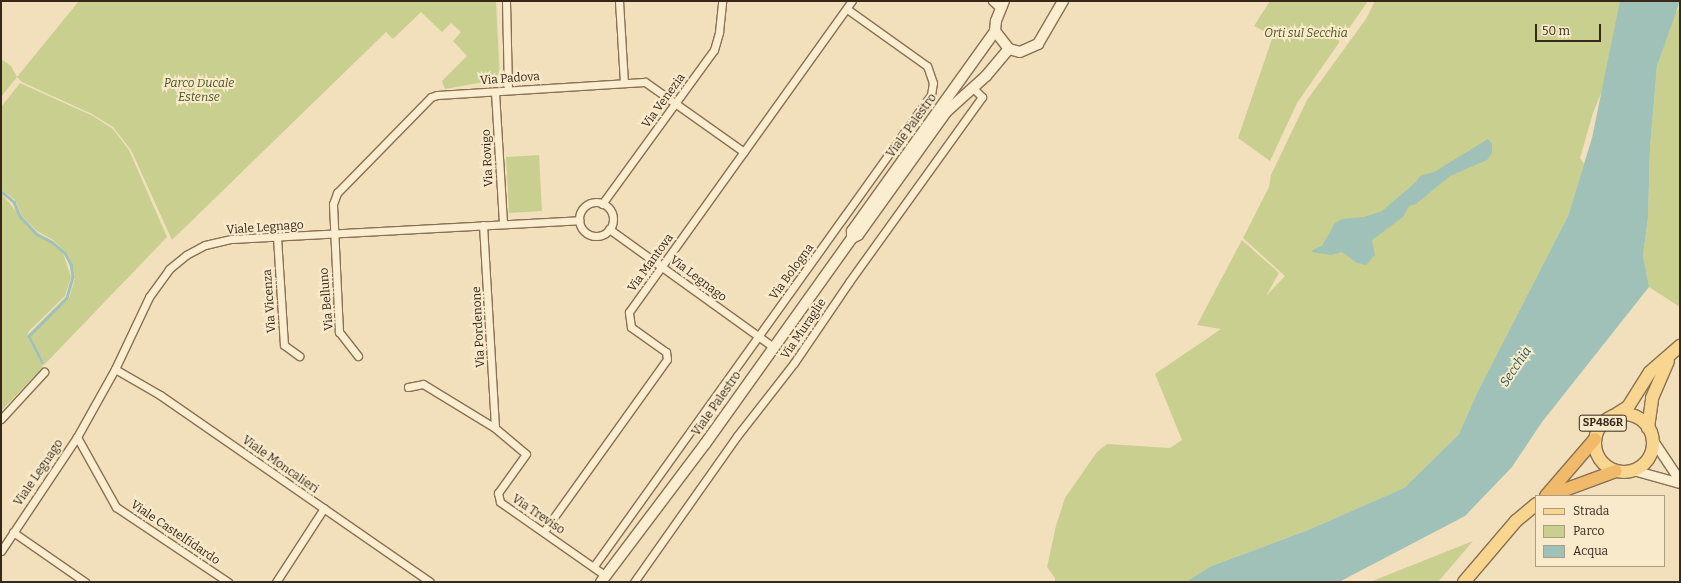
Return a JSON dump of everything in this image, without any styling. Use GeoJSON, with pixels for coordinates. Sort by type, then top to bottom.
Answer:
{"type":"FeatureCollection","features":[{"type":"Feature","properties":{"kind":"highway","name":"SP486R"},"geometry":{"type":"LineString","coordinates":[[1548,495],[1595,438]]}},
{"type":"Feature","properties":{"kind":"highway","name":"SP486R"},"geometry":{"type":"LineString","coordinates":[[1550,495],[1616,471]]}},
{"type":"Feature","properties":{"kind":"main road"},"geometry":{"type":"LineString","coordinates":[[1002,5],[996,21],[995,31],[1009,49],[1020,52],[1038,44],[1063,1]]}},
{"type":"Feature","properties":{"kind":"main road","name":"Viale Palestro"},"geometry":{"type":"LineString","coordinates":[[852,238],[852,231],[995,31]]}},
{"type":"Feature","properties":{"kind":"main road","name":"Viale Palestro"},"geometry":{"type":"LineString","coordinates":[[604,579],[705,444],[852,238],[858,235],[946,112],[973,88],[1009,49]]}},
{"type":"Feature","properties":{"kind":"main road","name":"SP486R"},"geometry":{"type":"LineString","coordinates":[[1633,470],[1616,471],[1605,465],[1597,455],[1595,438],[1605,421],[1628,407],[1650,372],[1669,358],[1680,346]]}},
{"type":"Feature","properties":{"kind":"main road","name":"SP486R"},"geometry":{"type":"LineString","coordinates":[[1652,439],[1648,428],[1652,398],[1669,358]]}},
{"type":"Feature","properties":{"kind":"main road","name":"SP486R"},"geometry":{"type":"LineString","coordinates":[[1614,416],[1633,416],[1648,428]]}},
{"type":"Feature","properties":{"kind":"main road"},"geometry":{"type":"LineString","coordinates":[[1633,470],[1648,458],[1652,439]]}},
{"type":"Feature","properties":{"kind":"main road"},"geometry":{"type":"LineString","coordinates":[[1464,582],[1516,521],[1535,505]]}},
{"type":"Feature","properties":{"kind":"street"},"geometry":{"type":"LineString","coordinates":[[506,1],[508,90]]}},
{"type":"Feature","properties":{"kind":"street"},"geometry":{"type":"LineString","coordinates":[[619,1],[624,83]]}},
{"type":"Feature","properties":{"kind":"street","name":"Via Venezia"},"geometry":{"type":"LineString","coordinates":[[602,204],[714,50],[719,32],[722,1]]}},
{"type":"Feature","properties":{"kind":"street","name":"Via Mantova"},"geometry":{"type":"LineString","coordinates":[[544,531],[667,359],[666,352],[631,326],[628,319],[629,312],[852,1]]}},
{"type":"Feature","properties":{"kind":"street"},"geometry":{"type":"LineString","coordinates":[[992,1],[1002,5]]}},
{"type":"Feature","properties":{"kind":"street","name":"Via Bologna"},"geometry":{"type":"LineString","coordinates":[[594,566],[928,100],[933,90],[932,76],[927,66],[847,8]]}},
{"type":"Feature","properties":{"kind":"street","name":"Via Padova"},"geometry":{"type":"LineString","coordinates":[[334,234],[333,204],[337,193],[432,97],[508,90],[645,82],[744,152]]}},
{"type":"Feature","properties":{"kind":"street","name":"Via Muraglie"},"geometry":{"type":"LineString","coordinates":[[634,582],[737,436],[794,363],[849,282],[982,97],[973,88]]}},
{"type":"Feature","properties":{"kind":"street","name":"Via Rovigo"},"geometry":{"type":"LineString","coordinates":[[495,92],[502,224]]}},
{"type":"Feature","properties":{"kind":"street"},"geometry":{"type":"LineString","coordinates":[[595,203],[602,204],[612,215],[609,229],[599,236],[589,235],[582,228],[579,220],[586,206],[595,203]]}},
{"type":"Feature","properties":{"kind":"street","name":"Viale Legnago"},"geometry":{"type":"LineString","coordinates":[[1,551],[77,437],[114,369],[149,298],[169,269],[186,255],[205,245],[232,239],[579,220]]}},
{"type":"Feature","properties":{"kind":"street","name":"Via Pordenone"},"geometry":{"type":"LineString","coordinates":[[483,225],[495,428]]}},
{"type":"Feature","properties":{"kind":"street","name":"Via Legnago"},"geometry":{"type":"LineString","coordinates":[[609,229],[773,347]]}},
{"type":"Feature","properties":{"kind":"street","name":"Via Belluno"},"geometry":{"type":"LineString","coordinates":[[334,234],[340,332],[358,356]]}},
{"type":"Feature","properties":{"kind":"street","name":"Via Vicenza"},"geometry":{"type":"LineString","coordinates":[[276,237],[284,345],[299,356]]}},
{"type":"Feature","properties":{"kind":"street","name":"Viale Moncalieri"},"geometry":{"type":"LineString","coordinates":[[114,369],[160,395],[430,582]]}},
{"type":"Feature","properties":{"kind":"street"},"geometry":{"type":"LineString","coordinates":[[1,419],[44,372]]}},
{"type":"Feature","properties":{"kind":"street","name":"Via Treviso"},"geometry":{"type":"LineString","coordinates":[[408,387],[423,384],[495,428],[526,454],[498,493],[500,502],[594,566],[604,579]]}},
{"type":"Feature","properties":{"kind":"street","name":"Viale Castelfidardo"},"geometry":{"type":"LineString","coordinates":[[77,437],[116,507],[228,582]]}},
{"type":"Feature","properties":{"kind":"street"},"geometry":{"type":"LineString","coordinates":[[1652,439],[1680,482]]}},
{"type":"Feature","properties":{"kind":"street"},"geometry":{"type":"LineString","coordinates":[[1633,470],[1680,482]]}},
{"type":"Feature","properties":{"kind":"street"},"geometry":{"type":"LineString","coordinates":[[276,582],[324,508]]}},
{"type":"Feature","properties":{"kind":"street"},"geometry":{"type":"LineString","coordinates":[[13,532],[84,582]]}},
{"type":"Feature","properties":{"kind":"green space","name":"Parco Ducale Estense"},"geometry":{"type":"Polygon","coordinates":[[[79,1],[496,1],[500,79],[445,89],[442,81],[467,56],[453,41],[461,32],[451,23],[442,32],[421,12],[393,39],[386,32],[172,240],[131,150],[113,127],[92,114],[22,82],[17,77],[79,1]]]}},
{"type":"Feature","properties":{"kind":"green space","name":"Orti sul Secchia"},"geometry":{"type":"Polygon","coordinates":[[[1270,1],[1368,1],[1297,103],[1270,161],[1238,138],[1273,36],[1254,26],[1270,1]]]}},
{"type":"Feature","properties":{"kind":"green space"},"geometry":{"type":"Polygon","coordinates":[[[1375,1],[1627,1],[1611,68],[1593,113],[1580,158],[1584,164],[1568,216],[1477,393],[1459,434],[1404,488],[1308,530],[1209,567],[1186,582],[1055,582],[1055,578],[1047,567],[1056,526],[1065,498],[1097,452],[1107,444],[1170,448],[1182,440],[1155,374],[1221,329],[1197,325],[1242,240],[1279,273],[1266,296],[1285,276],[1243,238],[1269,187],[1271,175],[1307,100],[1366,19],[1375,1]]]}},
{"type":"Feature","properties":{"kind":"green space"},"geometry":{"type":"Polygon","coordinates":[[[1680,7],[1680,307],[1649,287],[1643,255],[1648,218],[1650,148],[1657,66],[1674,14],[1680,7]]]}},
{"type":"Feature","properties":{"kind":"green space"},"geometry":{"type":"Polygon","coordinates":[[[1,59],[11,66],[17,77],[1,97],[1,59]]]}},
{"type":"Feature","properties":{"kind":"green space"},"geometry":{"type":"Polygon","coordinates":[[[20,83],[93,116],[113,129],[129,150],[167,237],[45,364],[31,337],[32,332],[69,299],[75,278],[72,263],[66,252],[53,240],[37,231],[22,216],[15,200],[1,189],[1,107],[20,83]]]}},
{"type":"Feature","properties":{"kind":"green space"},"geometry":{"type":"Polygon","coordinates":[[[539,155],[542,211],[509,213],[506,157],[539,155]]]}},
{"type":"Feature","properties":{"kind":"green space"},"geometry":{"type":"Polygon","coordinates":[[[1,193],[36,235],[51,243],[63,253],[71,277],[65,296],[29,331],[27,336],[43,367],[1,411],[1,193]]]}},
{"type":"Feature","properties":{"kind":"green space"},"geometry":{"type":"Polygon","coordinates":[[[1473,541],[1438,582],[1370,582],[1473,541]]]}},
{"type":"Feature","properties":{"kind":"water","name":"Secchia"},"geometry":{"type":"Polygon","coordinates":[[[1620,1],[1680,1],[1657,66],[1650,148],[1648,218],[1643,255],[1649,287],[1542,422],[1512,467],[1465,516],[1339,582],[1186,582],[1209,567],[1308,530],[1404,488],[1459,434],[1477,393],[1568,216],[1592,138],[1620,1]]]}},
{"type":"Feature","properties":{"kind":"water"},"geometry":{"type":"Polygon","coordinates":[[[1488,139],[1492,144],[1492,153],[1487,160],[1450,176],[1416,204],[1409,206],[1403,217],[1372,240],[1375,255],[1366,265],[1357,263],[1342,252],[1331,255],[1312,252],[1313,250],[1322,246],[1335,223],[1342,219],[1364,217],[1382,211],[1416,182],[1420,176],[1434,172],[1488,139]]]}},
{"type":"Feature","properties":{"kind":"waterway"},"geometry":{"type":"LineString","coordinates":[[1,191],[14,202],[20,216],[37,234],[52,242],[65,253],[71,264],[73,277],[67,298],[29,336],[43,363]]}}]}
